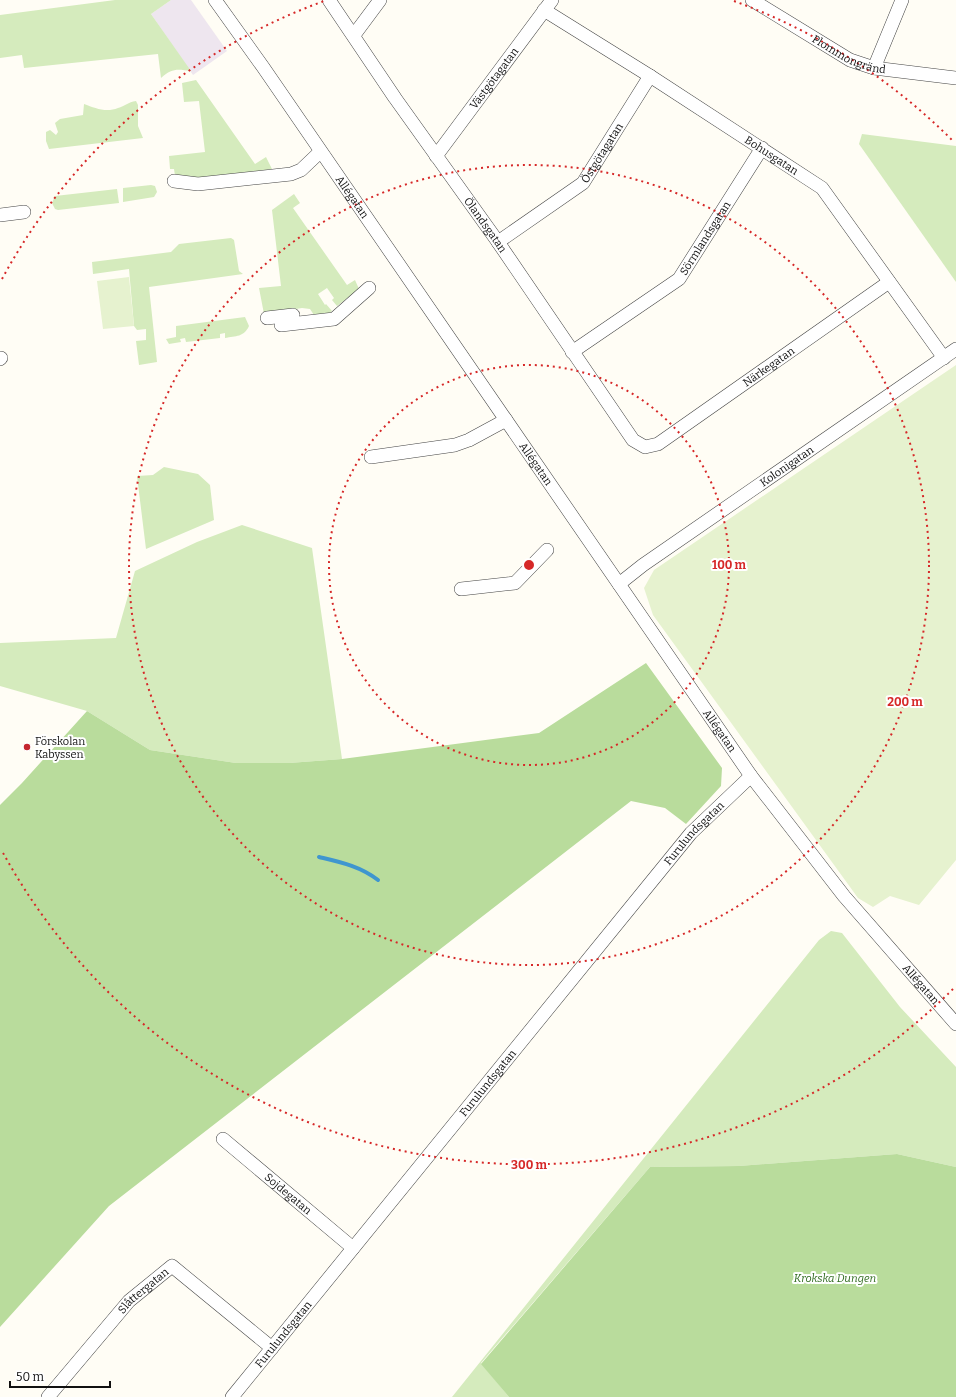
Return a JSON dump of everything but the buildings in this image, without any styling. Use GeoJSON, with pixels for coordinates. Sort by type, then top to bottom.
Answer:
{"type":"FeatureCollection","features":[{"type":"Feature","properties":{"kind":"street","name":"Allégatan"},"geometry":{"type":"LineString","coordinates":[[215,0],[751,776],[853,907],[956,1024]]}},
{"type":"Feature","properties":{"kind":"street","name":"Ölandsgatan"},"geometry":{"type":"LineString","coordinates":[[329,0],[354,35],[394,98],[498,242],[633,440],[645,447]]}},
{"type":"Feature","properties":{"kind":"street"},"geometry":{"type":"LineString","coordinates":[[354,35],[380,0]]}},
{"type":"Feature","properties":{"kind":"street","name":"Plommongränd"},"geometry":{"type":"LineString","coordinates":[[752,0],[850,60],[874,68],[956,78]]}},
{"type":"Feature","properties":{"kind":"street"},"geometry":{"type":"LineString","coordinates":[[874,68],[902,0]]}},
{"type":"Feature","properties":{"kind":"street","name":"Bohusgatan"},"geometry":{"type":"LineString","coordinates":[[548,5],[650,76],[822,188],[944,358]]}},
{"type":"Feature","properties":{"kind":"street","name":"Västgötagatan"},"geometry":{"type":"LineString","coordinates":[[436,156],[548,5]]}},
{"type":"Feature","properties":{"kind":"street","name":"Östgötagatan"},"geometry":{"type":"LineString","coordinates":[[498,242],[583,183],[650,76]]}},
{"type":"Feature","properties":{"kind":"street","name":"Sörmlandsgatan"},"geometry":{"type":"LineString","coordinates":[[572,352],[679,279],[762,148]]}},
{"type":"Feature","properties":{"kind":"street"},"geometry":{"type":"LineString","coordinates":[[174,181],[198,184],[291,174],[301,170],[320,152]]}},
{"type":"Feature","properties":{"kind":"street"},"geometry":{"type":"LineString","coordinates":[[0,215],[24,212]]}},
{"type":"Feature","properties":{"kind":"street","name":"Närkegatan"},"geometry":{"type":"LineString","coordinates":[[645,447],[658,444],[889,282]]}},
{"type":"Feature","properties":{"kind":"street"},"geometry":{"type":"LineString","coordinates":[[281,324],[334,319],[370,288]]}},
{"type":"Feature","properties":{"kind":"street"},"geometry":{"type":"LineString","coordinates":[[267,318],[303,314],[311,321]]}},
{"type":"Feature","properties":{"kind":"street","name":"Kolonigatan"},"geometry":{"type":"LineString","coordinates":[[619,584],[642,565],[956,349]]}},
{"type":"Feature","properties":{"kind":"street"},"geometry":{"type":"LineString","coordinates":[[368,453],[405,453],[427,448],[455,445],[469,440],[506,420]]}},
{"type":"Feature","properties":{"kind":"street"},"geometry":{"type":"LineString","coordinates":[[458,586],[515,583],[547,550]]}},
{"type":"Feature","properties":{"kind":"street","name":"Furulundsgatan"},"geometry":{"type":"LineString","coordinates":[[232,1397],[691,833],[751,776]]}},
{"type":"Feature","properties":{"kind":"street","name":"Sojdegatan"},"geometry":{"type":"LineString","coordinates":[[223,1139],[354,1248]]}},
{"type":"Feature","properties":{"kind":"street","name":"Slåttergatan"},"geometry":{"type":"LineString","coordinates":[[48,1397],[129,1301],[172,1266],[272,1348]]}},
{"type":"Feature","properties":{"kind":"shaded area"},"geometry":{"type":"Polygon","coordinates":[[[171,0],[191,0],[227,51],[193,75],[151,14],[171,0]]]}},
{"type":"Feature","properties":{"kind":"green space"},"geometry":{"type":"Polygon","coordinates":[[[115,0],[171,0],[151,14],[191,71],[175,70],[168,72],[161,78],[158,54],[24,68],[22,55],[0,58],[0,15],[115,0]]]}},
{"type":"Feature","properties":{"kind":"green space"},"geometry":{"type":"Polygon","coordinates":[[[196,80],[255,164],[266,157],[272,169],[197,180],[189,176],[175,176],[174,169],[170,169],[169,156],[205,152],[199,101],[184,102],[182,83],[196,80]]]}},
{"type":"Feature","properties":{"kind":"green space"},"geometry":{"type":"Polygon","coordinates":[[[136,101],[138,105],[138,126],[143,138],[49,149],[46,141],[46,132],[50,130],[56,135],[58,132],[55,123],[60,119],[83,115],[84,104],[109,110],[136,101]]]}},
{"type":"Feature","properties":{"kind":"green space"},"geometry":{"type":"Polygon","coordinates":[[[862,134],[956,146],[956,282],[859,144],[862,134]]]}},
{"type":"Feature","properties":{"kind":"green space"},"geometry":{"type":"Polygon","coordinates":[[[151,185],[155,186],[157,192],[154,197],[123,202],[123,188],[151,185]]]}},
{"type":"Feature","properties":{"kind":"green space"},"geometry":{"type":"Polygon","coordinates":[[[117,189],[119,203],[58,210],[55,209],[52,203],[55,196],[117,189]]]}},
{"type":"Feature","properties":{"kind":"green space"},"geometry":{"type":"Polygon","coordinates":[[[294,194],[300,203],[293,208],[347,285],[355,280],[359,289],[337,306],[332,300],[334,298],[327,288],[318,294],[325,305],[326,304],[332,311],[324,316],[314,315],[310,309],[302,308],[264,314],[259,288],[281,286],[272,210],[294,194]]]}},
{"type":"Feature","properties":{"kind":"green space"},"geometry":{"type":"Polygon","coordinates":[[[231,238],[234,240],[239,271],[243,274],[149,287],[157,362],[139,365],[136,341],[146,340],[146,329],[137,330],[134,326],[129,269],[93,274],[92,262],[171,252],[179,244],[231,238]]]}},
{"type":"Feature","properties":{"kind":"green space"},"geometry":{"type":"Polygon","coordinates":[[[129,277],[134,326],[103,329],[97,281],[129,277]]]}},
{"type":"Feature","properties":{"kind":"green space"},"geometry":{"type":"Polygon","coordinates":[[[245,317],[249,326],[245,332],[239,335],[225,338],[225,333],[220,334],[220,338],[186,342],[185,338],[180,339],[181,342],[169,344],[166,339],[176,337],[176,326],[245,317]]]}},
{"type":"Feature","properties":{"kind":"green space"},"geometry":{"type":"Polygon","coordinates":[[[956,365],[956,860],[919,905],[890,896],[873,907],[858,898],[653,615],[644,588],[654,570],[956,365]]]}},
{"type":"Feature","properties":{"kind":"green space"},"geometry":{"type":"Polygon","coordinates":[[[164,467],[198,474],[210,485],[214,520],[146,549],[137,476],[153,475],[164,467]]]}},
{"type":"Feature","properties":{"kind":"green space"},"geometry":{"type":"Polygon","coordinates":[[[242,525],[312,548],[342,759],[289,763],[236,763],[150,750],[87,711],[0,686],[0,643],[116,638],[135,571],[197,542],[242,525]]]}},
{"type":"Feature","properties":{"kind":"green space"},"geometry":{"type":"Polygon","coordinates":[[[646,663],[722,768],[721,786],[686,824],[665,808],[631,801],[109,1206],[0,1327],[0,805],[22,783],[87,711],[150,750],[236,763],[289,763],[342,759],[539,733],[646,663]]]}},
{"type":"Feature","properties":{"kind":"green space"},"geometry":{"type":"Polygon","coordinates":[[[831,931],[842,933],[900,1007],[956,1067],[956,1167],[897,1154],[739,1166],[650,1167],[481,1363],[509,1397],[452,1397],[819,940],[831,931]]]}},
{"type":"Feature","properties":{"kind":"green space","name":"Krokska Dungen"},"geometry":{"type":"Polygon","coordinates":[[[897,1154],[956,1167],[956,1397],[509,1397],[481,1364],[650,1167],[739,1166],[897,1154]]]}},
{"type":"Feature","properties":{"kind":"waterway"},"geometry":{"type":"LineString","coordinates":[[319,857],[357,868],[378,880]]}},
{"type":"Feature","properties":{"kind":"place","name":"Förskolan Kabyssen"},"geometry":{"type":"Point","coordinates":[27,747]}}]}
